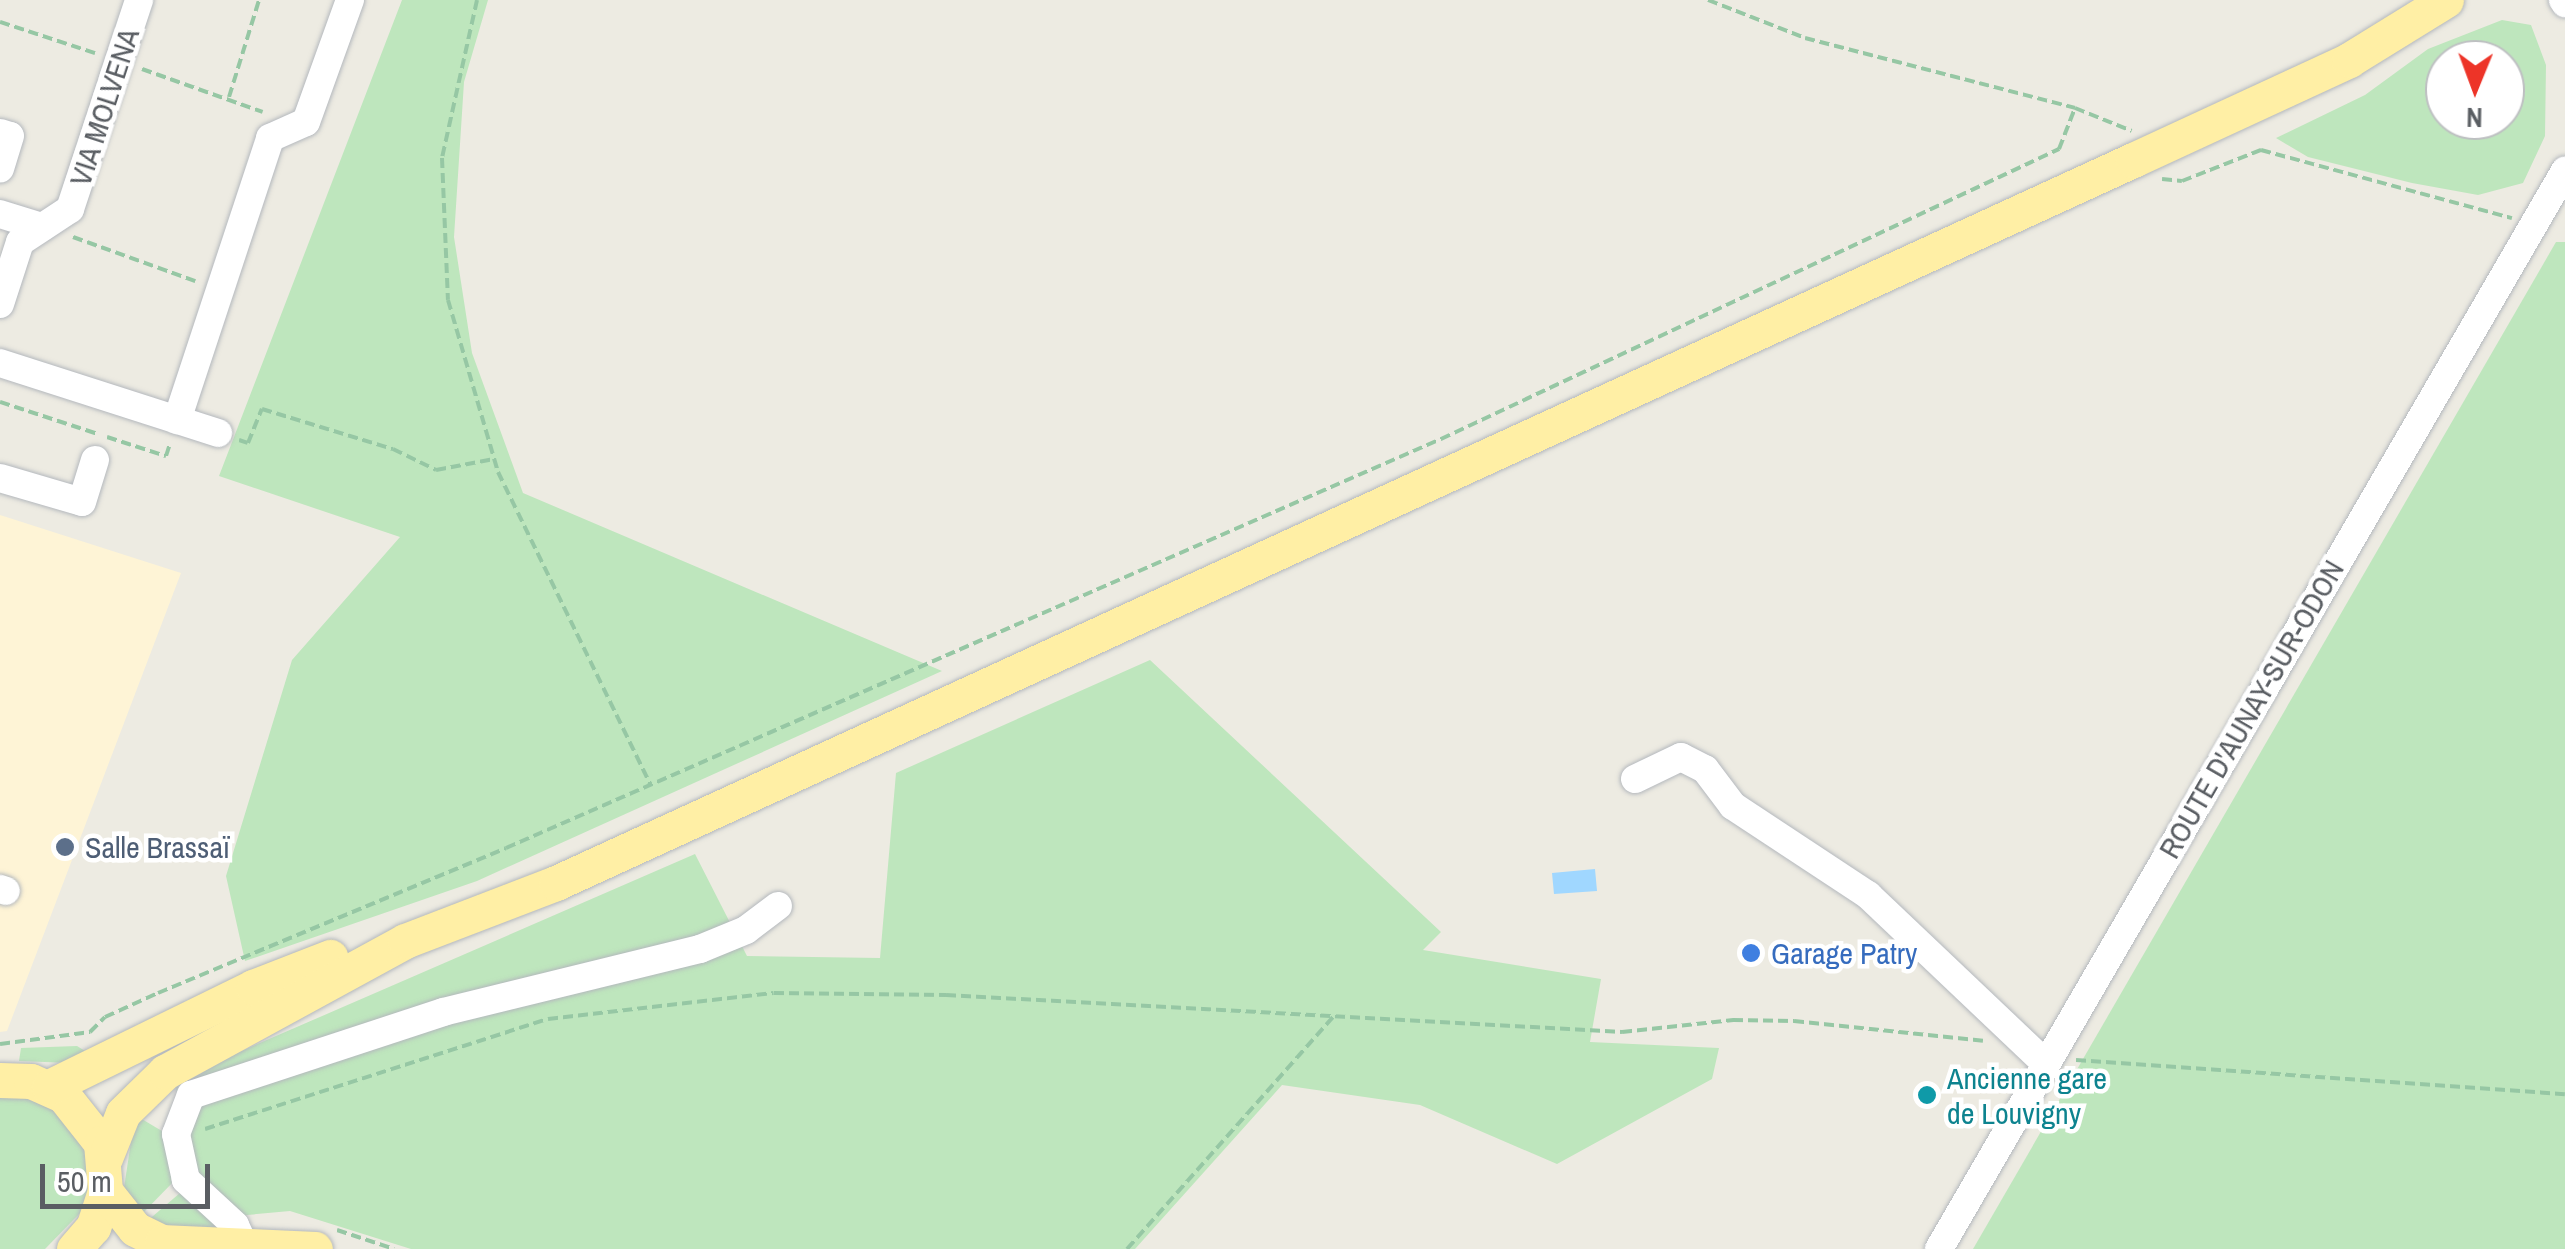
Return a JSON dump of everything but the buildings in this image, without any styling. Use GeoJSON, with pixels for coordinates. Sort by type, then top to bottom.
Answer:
{"type":"FeatureCollection","features":[{"type":"Feature","properties":{"kind":"main road"},"geometry":{"type":"LineString","coordinates":[[50,1088],[295,968],[404,941],[556,883],[2349,60],[2446,0]]}},
{"type":"Feature","properties":{"kind":"main road"},"geometry":{"type":"LineString","coordinates":[[74,1249],[92,1227],[123,1113],[165,1072],[404,941]]}},
{"type":"Feature","properties":{"kind":"main road"},"geometry":{"type":"LineString","coordinates":[[0,1080],[50,1088],[86,1116],[105,1174],[135,1230],[162,1242],[246,1246],[317,1237]]}},
{"type":"Feature","properties":{"kind":"street","name":"VIA MOLVENA"},"geometry":{"type":"LineString","coordinates":[[0,304],[20,242],[70,209],[139,0]]}},
{"type":"Feature","properties":{"kind":"street"},"geometry":{"type":"LineString","coordinates":[[177,420],[270,138],[306,122],[350,0]]}},
{"type":"Feature","properties":{"kind":"street"},"geometry":{"type":"LineString","coordinates":[[0,133],[10,136],[0,169]]}},
{"type":"Feature","properties":{"kind":"street","name":"ROUTE D'AUNAY-SUR-ODON"},"geometry":{"type":"LineString","coordinates":[[1939,1249],[2565,171]]}},
{"type":"Feature","properties":{"kind":"street"},"geometry":{"type":"LineString","coordinates":[[0,214],[42,228]]}},
{"type":"Feature","properties":{"kind":"street"},"geometry":{"type":"LineString","coordinates":[[2536,224],[2565,228]]}},
{"type":"Feature","properties":{"kind":"street"},"geometry":{"type":"LineString","coordinates":[[0,364],[218,433]]}},
{"type":"Feature","properties":{"kind":"street"},"geometry":{"type":"LineString","coordinates":[[0,478],[82,502],[94,460]]}},
{"type":"Feature","properties":{"kind":"street"},"geometry":{"type":"LineString","coordinates":[[1635,780],[1681,756],[1705,769],[1732,806],[1868,895],[2050,1057]]}},
{"type":"Feature","properties":{"kind":"street"},"geometry":{"type":"LineString","coordinates":[[246,1246],[186,1180],[177,1140],[180,1112],[191,1095],[443,1012],[700,948],[746,930],[778,906]]}},
{"type":"Feature","properties":{"kind":"path"},"geometry":{"type":"LineString","coordinates":[[230,97],[260,0]]}},
{"type":"Feature","properties":{"kind":"path"},"geometry":{"type":"LineString","coordinates":[[477,0],[460,60],[443,175],[448,300],[494,459],[650,784]]}},
{"type":"Feature","properties":{"kind":"path"},"geometry":{"type":"LineString","coordinates":[[1708,0],[1804,38],[2076,108],[2126,125],[2133,133],[2124,143],[2133,160],[2162,179],[2182,182],[2261,150],[2536,224]]}},
{"type":"Feature","properties":{"kind":"path"},"geometry":{"type":"LineString","coordinates":[[0,22],[306,122]]}},
{"type":"Feature","properties":{"kind":"path"},"geometry":{"type":"LineString","coordinates":[[0,1044],[90,1032],[105,1017],[158,993],[650,784],[1441,438],[2059,149],[2076,108]]}},
{"type":"Feature","properties":{"kind":"path"},"geometry":{"type":"LineString","coordinates":[[82,244],[220,289]]}},
{"type":"Feature","properties":{"kind":"path"},"geometry":{"type":"LineString","coordinates":[[0,402],[166,456],[177,420]]}},
{"type":"Feature","properties":{"kind":"path"},"geometry":{"type":"LineString","coordinates":[[218,433],[248,443],[262,409],[393,449],[436,470],[494,459]]}},
{"type":"Feature","properties":{"kind":"path"},"geometry":{"type":"LineString","coordinates":[[177,1140],[548,1019],[666,1001],[859,992],[1622,1032],[1734,1020],[1794,1022],[1930,1032],[2050,1057],[2565,1094]]}},
{"type":"Feature","properties":{"kind":"path"},"geometry":{"type":"LineString","coordinates":[[1127,1249],[1334,1016]]}},
{"type":"Feature","properties":{"kind":"path"},"geometry":{"type":"LineString","coordinates":[[317,1237],[394,1249]]}},
{"type":"Feature","properties":{"kind":"shaded area"},"geometry":{"type":"Polygon","coordinates":[[[0,515],[181,573],[7,1031],[0,1032],[0,515]]]}},
{"type":"Feature","properties":{"kind":"green space"},"geometry":{"type":"Polygon","coordinates":[[[402,0],[488,0],[464,82],[454,237],[472,353],[523,493],[942,671],[477,881],[245,961],[226,876],[292,660],[400,537],[219,476],[402,0]]]}},
{"type":"Feature","properties":{"kind":"green space"},"geometry":{"type":"Polygon","coordinates":[[[2502,20],[2531,25],[2546,65],[2545,136],[2523,183],[2478,195],[2308,157],[2276,138],[2365,95],[2425,51],[2425,140],[2525,140],[2525,40],[2451,40],[2502,20]]]}},
{"type":"Feature","properties":{"kind":"green space"},"geometry":{"type":"Polygon","coordinates":[[[2556,242],[2565,242],[2565,1249],[1973,1249],[2556,242]]]}},
{"type":"Feature","properties":{"kind":"green space"},"geometry":{"type":"Polygon","coordinates":[[[1150,660],[1441,932],[1423,950],[1601,979],[1590,1042],[1719,1048],[1712,1079],[1557,1164],[1420,1105],[1282,1085],[1135,1249],[411,1249],[290,1211],[236,1216],[187,1163],[176,1087],[237,1053],[695,854],[747,956],[880,958],[896,773],[1150,660]]]}},
{"type":"Feature","properties":{"kind":"green space"},"geometry":{"type":"Polygon","coordinates":[[[77,1046],[85,1051],[70,1063],[19,1061],[21,1048],[77,1046]]]}},
{"type":"Feature","properties":{"kind":"green space"},"geometry":{"type":"Polygon","coordinates":[[[0,1093],[54,1106],[84,1142],[91,1176],[82,1211],[45,1249],[0,1249],[0,1093]]]}},
{"type":"Feature","properties":{"kind":"green space"},"geometry":{"type":"Polygon","coordinates":[[[135,1115],[167,1134],[178,1177],[139,1217],[124,1188],[135,1115]]]}},
{"type":"Feature","properties":{"kind":"green space"},"geometry":{"type":"Polygon","coordinates":[[[180,1193],[213,1218],[219,1234],[146,1222],[180,1193]]]}},
{"type":"Feature","properties":{"kind":"water"},"geometry":{"type":"Polygon","coordinates":[[[1595,869],[1597,891],[1554,894],[1552,873],[1595,869]]]}},
{"type":"Feature","properties":{"kind":"place","name":"Salle Brassaï"},"geometry":{"type":"Point","coordinates":[65,847]}},
{"type":"Feature","properties":{"kind":"place","name":"Garage Patry"},"geometry":{"type":"Point","coordinates":[1751,953]}},
{"type":"Feature","properties":{"kind":"place","name":"Ancienne gare de Louvigny"},"geometry":{"type":"Point","coordinates":[1927,1095]}}]}
